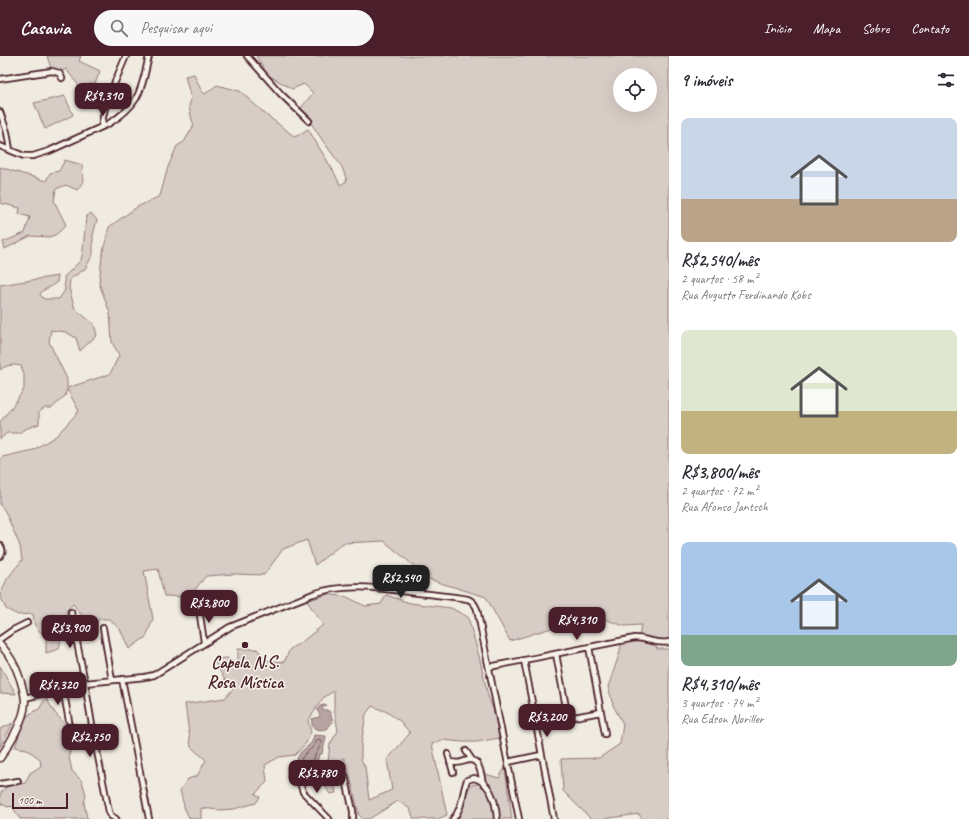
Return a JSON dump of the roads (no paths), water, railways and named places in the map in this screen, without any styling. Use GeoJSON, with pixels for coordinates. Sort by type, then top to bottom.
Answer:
{"type":"FeatureCollection","features":[{"type":"Feature","properties":{"kind":"main road"},"geometry":{"type":"LineString","coordinates":[[0,644],[14,663],[20,677],[25,698],[24,710],[20,723],[0,758]]}},
{"type":"Feature","properties":{"kind":"street"},"geometry":{"type":"LineString","coordinates":[[101,127],[106,103],[126,56]]}},
{"type":"Feature","properties":{"kind":"street"},"geometry":{"type":"LineString","coordinates":[[0,146],[30,157],[38,155],[108,124],[122,115],[135,101],[142,87],[149,56]]}},
{"type":"Feature","properties":{"kind":"street"},"geometry":{"type":"LineString","coordinates":[[247,56],[281,94],[309,121]]}},
{"type":"Feature","properties":{"kind":"street"},"geometry":{"type":"LineString","coordinates":[[0,79],[52,71],[59,73],[62,78]]}},
{"type":"Feature","properties":{"kind":"street"},"geometry":{"type":"LineString","coordinates":[[0,112],[7,132],[10,150]]}},
{"type":"Feature","properties":{"kind":"street"},"geometry":{"type":"LineString","coordinates":[[0,545],[3,552],[0,556]]}},
{"type":"Feature","properties":{"kind":"street"},"geometry":{"type":"LineString","coordinates":[[25,698],[85,683],[144,677],[156,674],[204,642],[235,624],[313,594],[333,588],[348,587],[383,589],[468,599],[473,602],[477,609],[519,819]]}},
{"type":"Feature","properties":{"kind":"street"},"geometry":{"type":"LineString","coordinates":[[198,609],[204,642]]}},
{"type":"Feature","properties":{"kind":"street"},"geometry":{"type":"LineString","coordinates":[[70,612],[110,812],[111,816],[116,819]]}},
{"type":"Feature","properties":{"kind":"street"},"geometry":{"type":"LineString","coordinates":[[0,639],[12,630],[26,623]]}},
{"type":"Feature","properties":{"kind":"street"},"geometry":{"type":"LineString","coordinates":[[103,628],[112,680]]}},
{"type":"Feature","properties":{"kind":"street"},"geometry":{"type":"LineString","coordinates":[[489,667],[635,638],[658,643],[669,642]]}},
{"type":"Feature","properties":{"kind":"street"},"geometry":{"type":"LineString","coordinates":[[589,647],[605,734]]}},
{"type":"Feature","properties":{"kind":"street"},"geometry":{"type":"LineString","coordinates":[[556,654],[568,718]]}},
{"type":"Feature","properties":{"kind":"street"},"geometry":{"type":"LineString","coordinates":[[524,660],[554,819]]}},
{"type":"Feature","properties":{"kind":"street"},"geometry":{"type":"LineString","coordinates":[[122,679],[149,819]]}},
{"type":"Feature","properties":{"kind":"street"},"geometry":{"type":"LineString","coordinates":[[63,688],[69,721]]}},
{"type":"Feature","properties":{"kind":"street"},"geometry":{"type":"LineString","coordinates":[[536,724],[601,712]]}},
{"type":"Feature","properties":{"kind":"street"},"geometry":{"type":"LineString","coordinates":[[466,751],[472,760],[477,763],[482,783]]}},
{"type":"Feature","properties":{"kind":"street"},"geometry":{"type":"LineString","coordinates":[[448,754],[453,772]]}},
{"type":"Feature","properties":{"kind":"street"},"geometry":{"type":"LineString","coordinates":[[508,762],[541,755]]}},
{"type":"Feature","properties":{"kind":"street"},"geometry":{"type":"LineString","coordinates":[[450,762],[457,764],[472,760]]}},
{"type":"Feature","properties":{"kind":"street"},"geometry":{"type":"LineString","coordinates":[[299,770],[300,783],[303,792],[329,819]]}},
{"type":"Feature","properties":{"kind":"street"},"geometry":{"type":"LineString","coordinates":[[345,776],[354,819]]}},
{"type":"Feature","properties":{"kind":"street"},"geometry":{"type":"LineString","coordinates":[[453,819],[456,816],[460,806],[468,780],[474,778],[480,780],[492,793],[496,804],[497,819]]}},
{"type":"Feature","properties":{"kind":"street"},"geometry":{"type":"LineString","coordinates":[[0,784],[18,781]]}},
{"type":"Feature","properties":{"kind":"water"},"geometry":{"type":"Polygon","coordinates":[[[327,705],[322,708],[322,710],[327,710],[330,712],[333,722],[327,730],[315,729],[312,725],[312,719],[319,717],[320,715],[317,710],[320,706],[327,705]]]}},
{"type":"Feature","properties":{"kind":"water"},"geometry":{"type":"Polygon","coordinates":[[[314,735],[326,736],[322,754],[319,755],[317,763],[314,765],[300,767],[297,759],[300,753],[311,743],[314,735]]]}},
{"type":"Feature","properties":{"kind":"place","name":"Capela N.S. Rosa Mística"},"geometry":{"type":"Point","coordinates":[245,645]}}]}
